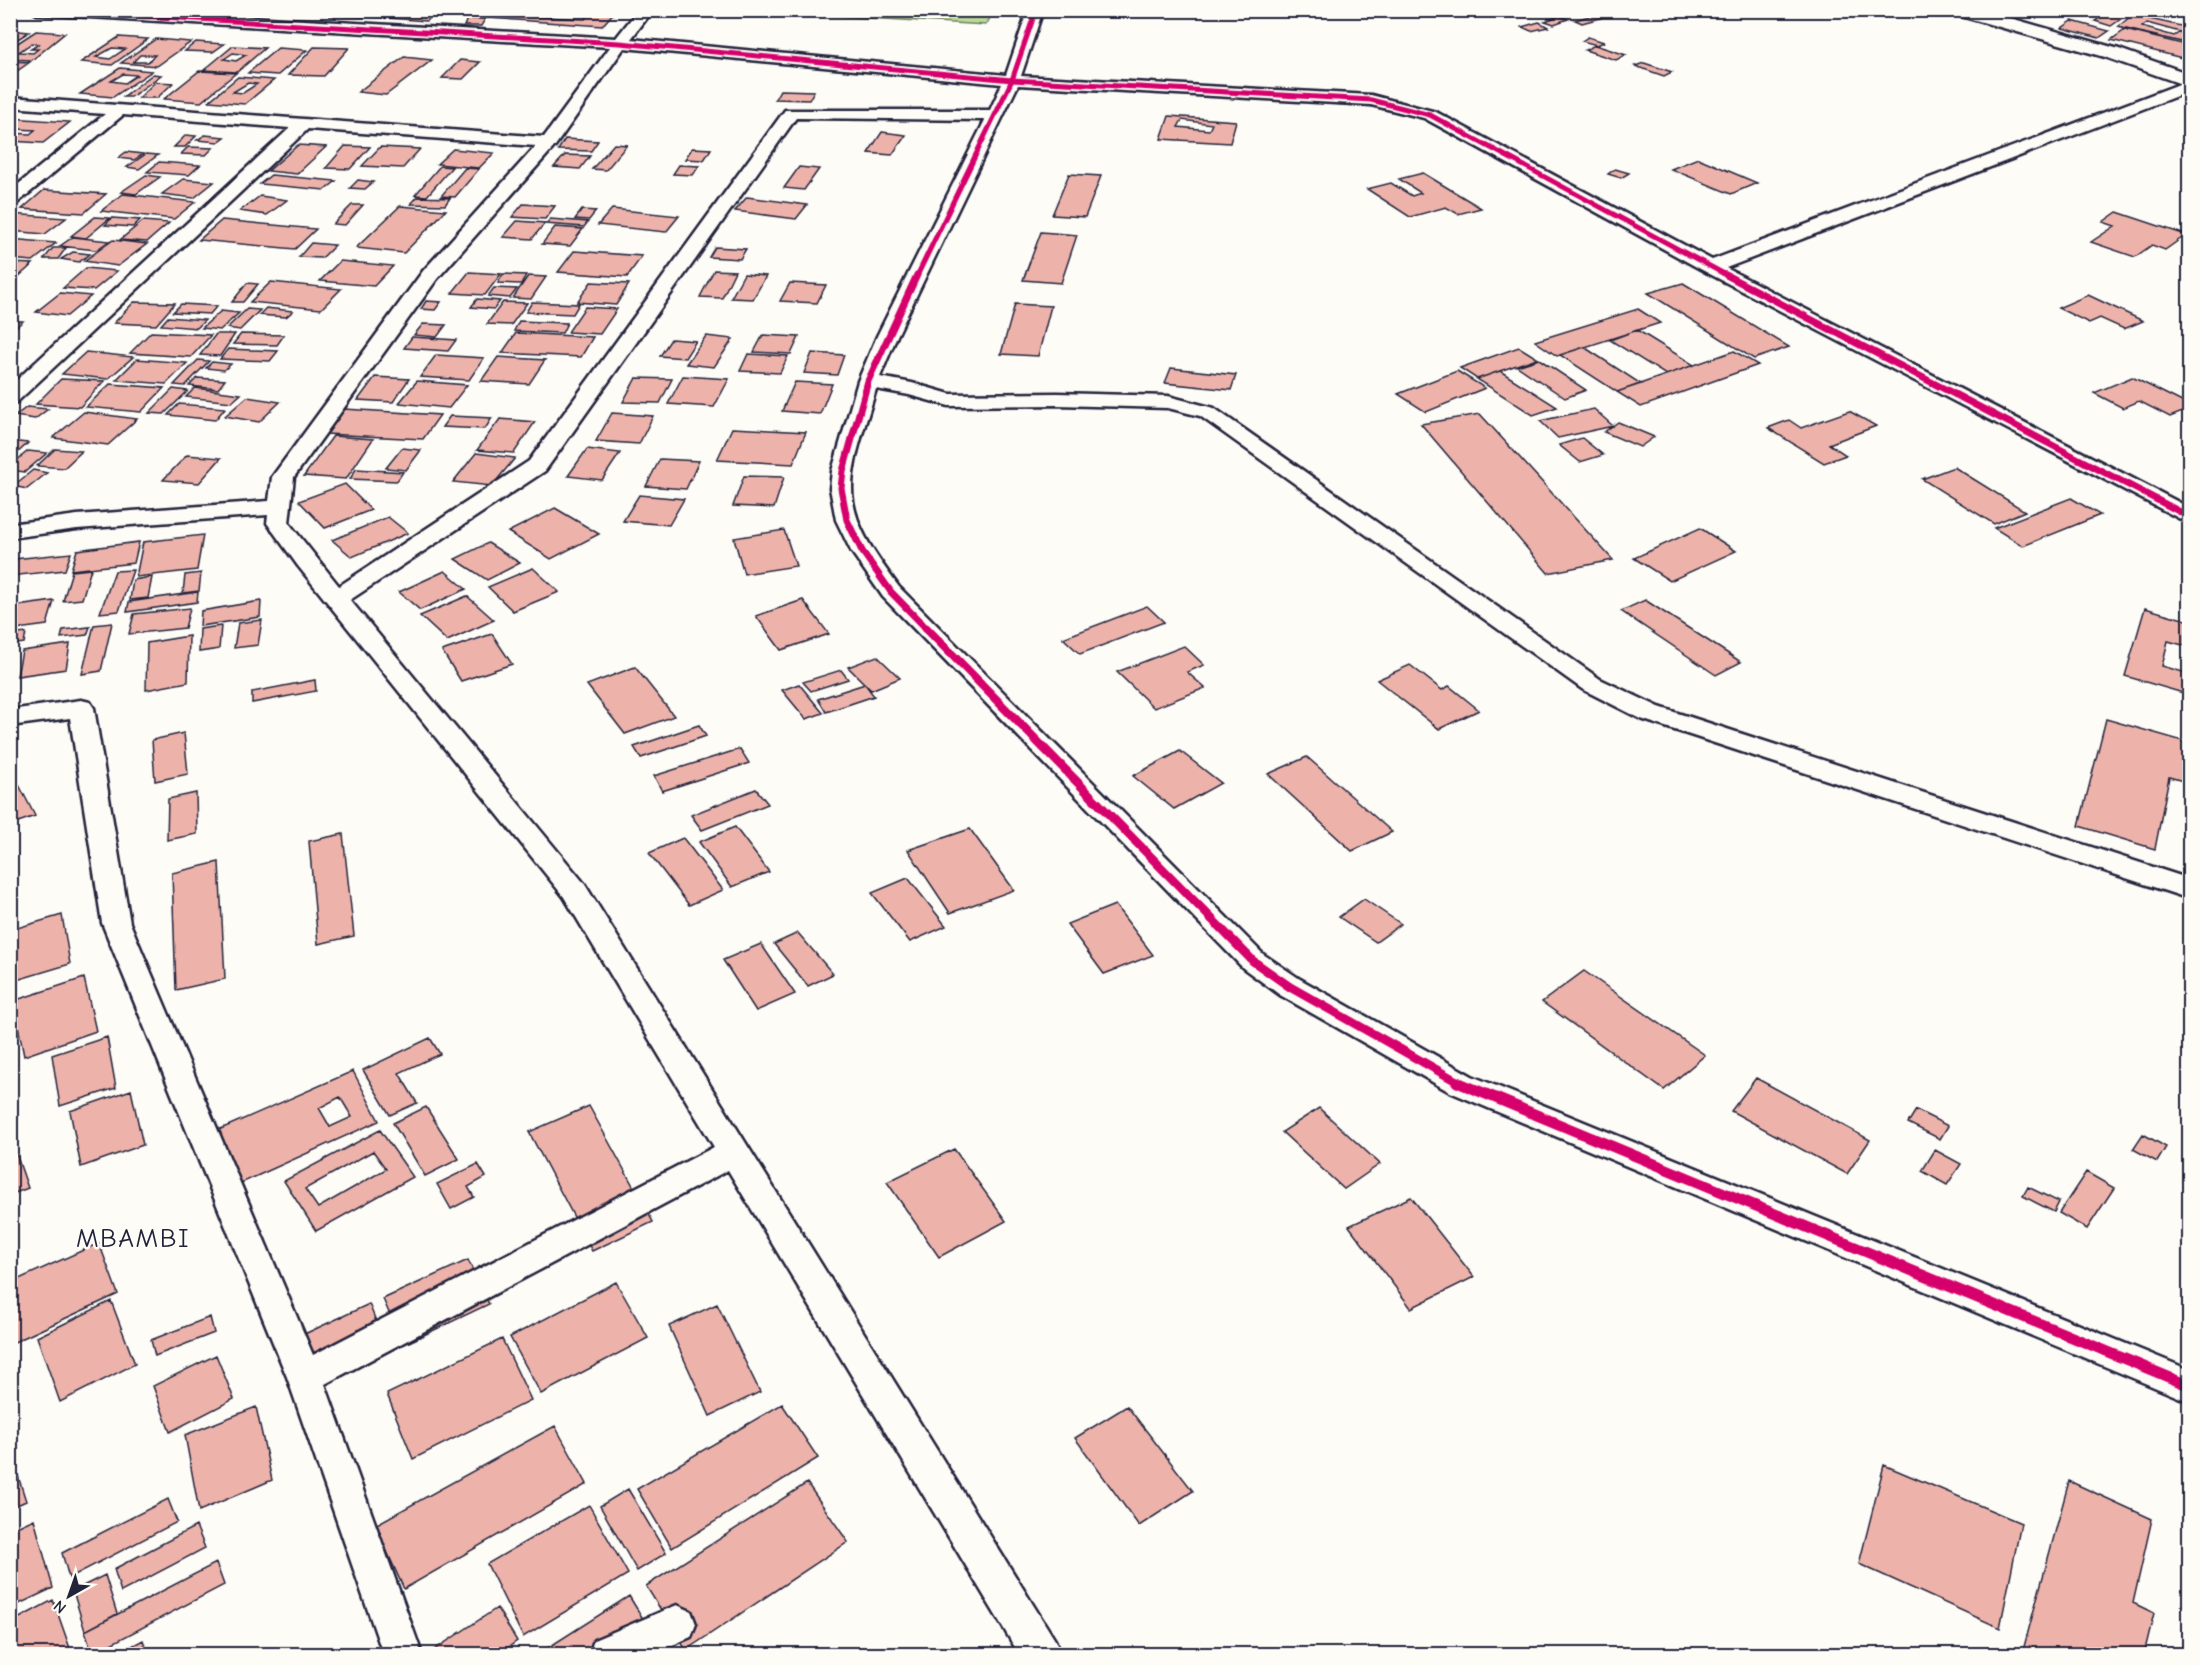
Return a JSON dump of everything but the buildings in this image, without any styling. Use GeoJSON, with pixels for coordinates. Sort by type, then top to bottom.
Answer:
{"type":"FeatureCollection","features":[{"type":"Feature","properties":{"kind":"street"},"geometry":{"type":"LineString","coordinates":[[37,10],[620,43],[1012,80],[1371,100],[1430,115],[1711,267],[2190,517]]}},
{"type":"Feature","properties":{"kind":"street"},"geometry":{"type":"LineString","coordinates":[[260,22],[275,10]]}},
{"type":"Feature","properties":{"kind":"street"},"geometry":{"type":"LineString","coordinates":[[646,10],[549,142],[430,275],[283,477],[278,523],[574,890],[1041,1654]]}},
{"type":"Feature","properties":{"kind":"street"},"geometry":{"type":"LineString","coordinates":[[1036,10],[1012,80],[887,336],[868,381],[840,484],[847,520],[868,561],[891,592],[1245,952],[1273,976],[1461,1084],[2190,1386]]}},
{"type":"Feature","properties":{"kind":"street"},"geometry":{"type":"LineString","coordinates":[[1960,10],[1993,14],[2112,53],[2190,83]]}},
{"type":"Feature","properties":{"kind":"street"},"geometry":{"type":"LineString","coordinates":[[439,31],[453,17]]}},
{"type":"Feature","properties":{"kind":"street"},"geometry":{"type":"LineString","coordinates":[[1711,267],[2190,83]]}},
{"type":"Feature","properties":{"kind":"street"},"geometry":{"type":"LineString","coordinates":[[10,102],[549,142]]}},
{"type":"Feature","properties":{"kind":"street"},"geometry":{"type":"LineString","coordinates":[[10,200],[121,109]]}},
{"type":"Feature","properties":{"kind":"street"},"geometry":{"type":"LineString","coordinates":[[337,598],[537,466],[791,113],[996,115]]}},
{"type":"Feature","properties":{"kind":"street"},"geometry":{"type":"LineString","coordinates":[[10,398],[305,123]]}},
{"type":"Feature","properties":{"kind":"street"},"geometry":{"type":"LineString","coordinates":[[868,381],[912,389],[949,400],[1057,399],[1168,402],[1197,408],[1207,412],[1590,684],[1628,704],[2190,889]]}},
{"type":"Feature","properties":{"kind":"street"},"geometry":{"type":"LineString","coordinates":[[10,531],[77,522],[280,507]]}},
{"type":"Feature","properties":{"kind":"street"},"geometry":{"type":"LineString","coordinates":[[10,718],[81,708],[116,923],[305,1377],[402,1654]]}},
{"type":"Feature","properties":{"kind":"street"},"geometry":{"type":"LineString","coordinates":[[305,1377],[734,1152]]}},
{"type":"Feature","properties":{"kind":"street"},"geometry":{"type":"LineString","coordinates":[[608,1654],[677,1624]]}},
{"type":"Feature","properties":{"kind":"green space"},"geometry":{"type":"Polygon","coordinates":[[[786,10],[994,11],[986,25],[784,13],[786,10]]]}},
{"type":"Feature","properties":{"kind":"cycle path"},"geometry":{"type":"LineString","coordinates":[[37,10],[620,43],[1012,80],[1371,100],[1430,115],[1711,267],[2190,517]]}},
{"type":"Feature","properties":{"kind":"cycle path"},"geometry":{"type":"LineString","coordinates":[[1036,10],[1012,80],[887,336],[868,381],[843,471],[841,488],[847,520],[862,551],[891,592],[1253,961],[1290,987],[1461,1084],[2190,1386]]}},
{"type":"Feature","properties":{"kind":"district","name":"MBAMBI"},"geometry":{"type":"Point","coordinates":[133,1238]}}]}
